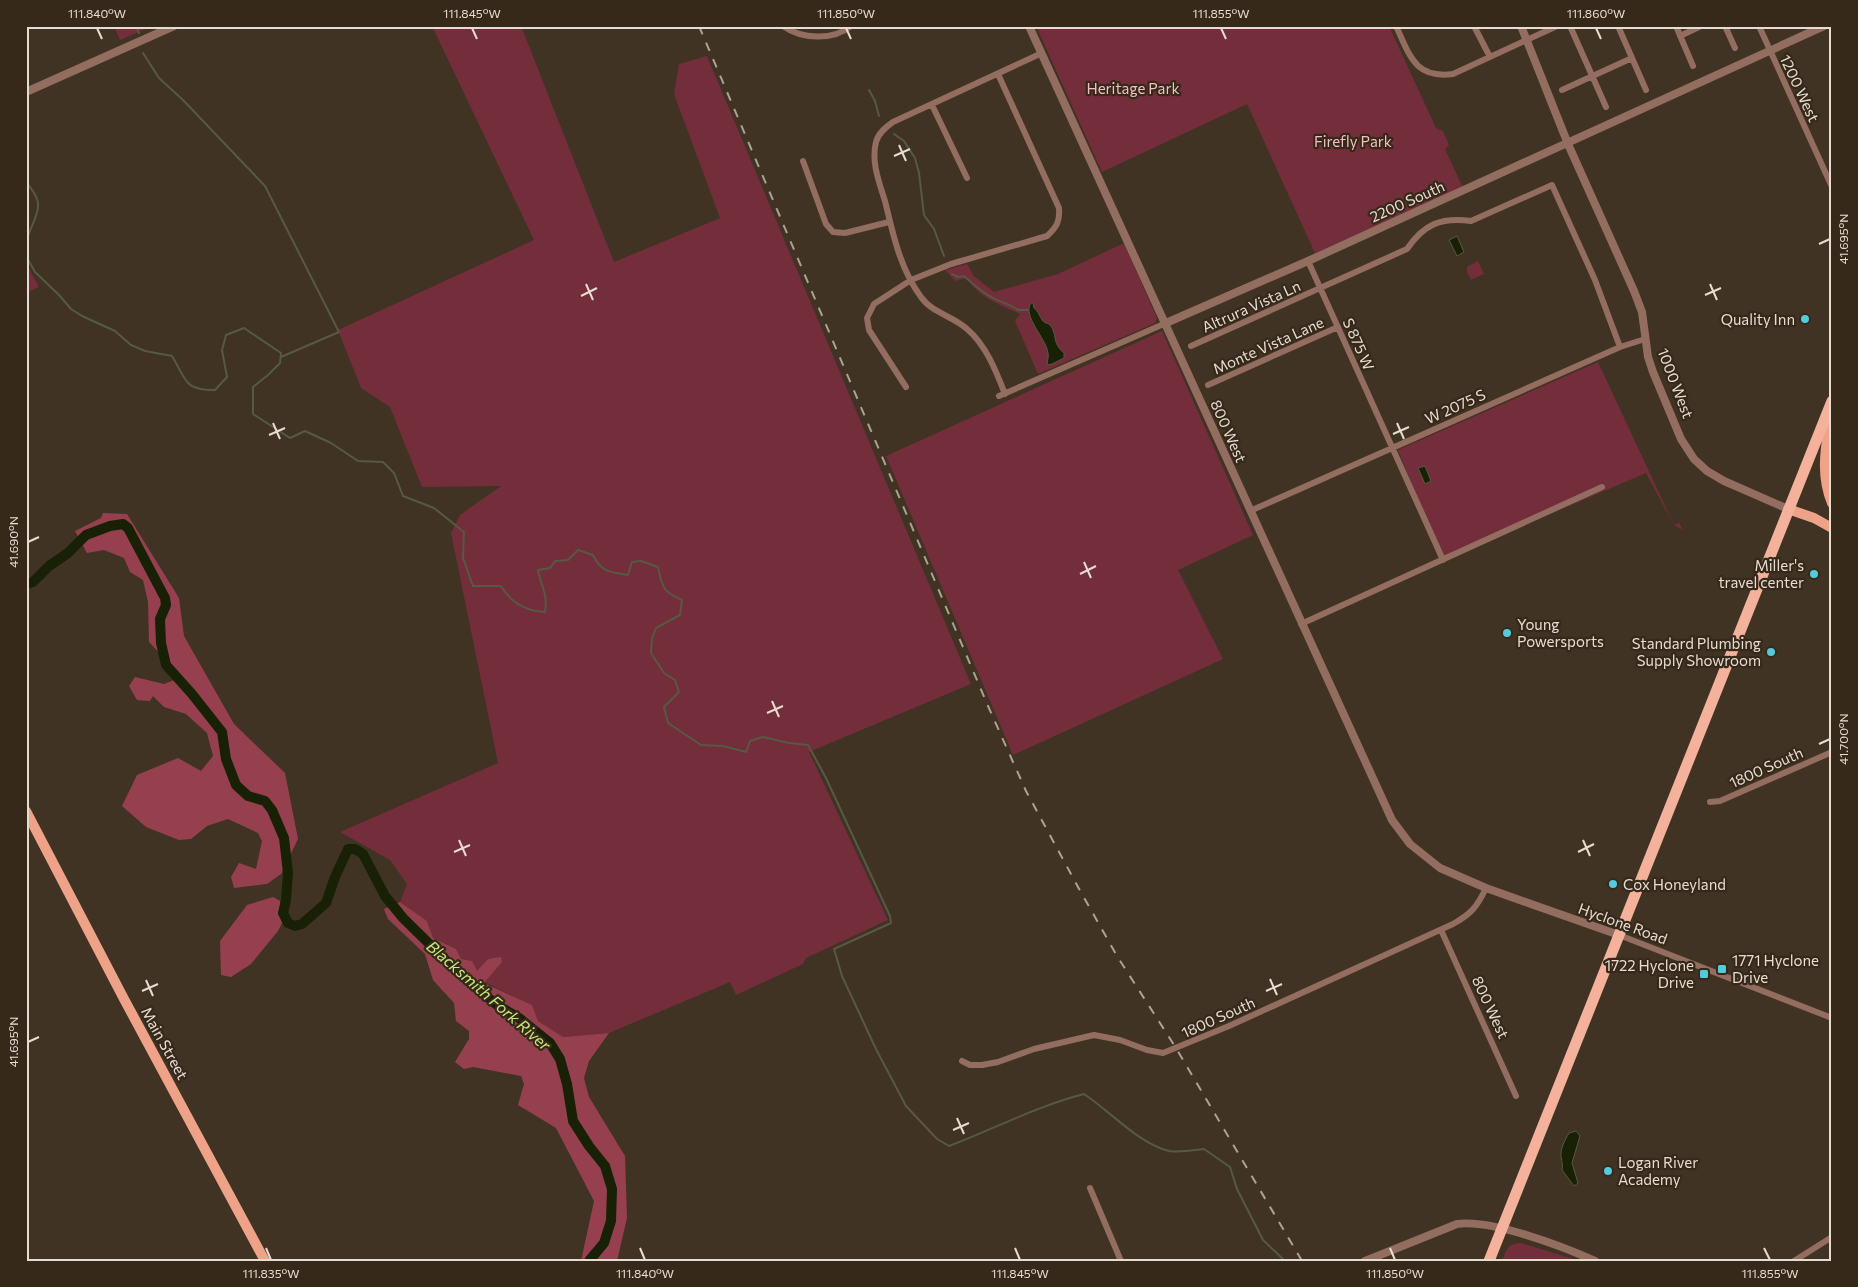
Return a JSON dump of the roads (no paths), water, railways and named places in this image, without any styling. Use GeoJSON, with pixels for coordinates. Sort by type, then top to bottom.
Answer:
{"type":"FeatureCollection","features":[{"type":"Feature","properties":{"kind":"highway"},"geometry":{"type":"LineString","coordinates":[[1488,1261],[1832,401]]}},
{"type":"Feature","properties":{"kind":"main road"},"geometry":{"type":"LineString","coordinates":[[1832,406],[1824,466],[1826,486],[1832,503]]}},
{"type":"Feature","properties":{"kind":"main road","name":"1000 West"},"geometry":{"type":"LineString","coordinates":[[1788,509],[1814,518],[1832,528]]}},
{"type":"Feature","properties":{"kind":"main road","name":"Main Street"},"geometry":{"type":"LineString","coordinates":[[26,811],[124,999],[266,1261]]}},
{"type":"Feature","properties":{"kind":"street"},"geometry":{"type":"LineString","coordinates":[[26,92],[174,26]]}},
{"type":"Feature","properties":{"kind":"street"},"geometry":{"type":"LineString","coordinates":[[783,26],[791,32],[814,37],[844,32],[851,26]]}},
{"type":"Feature","properties":{"kind":"street","name":"800 West"},"geometry":{"type":"LineString","coordinates":[[1029,26],[1392,820],[1410,844]]}},
{"type":"Feature","properties":{"kind":"street"},"geometry":{"type":"LineString","coordinates":[[1396,26],[1409,55],[1419,67],[1428,74],[1440,76],[1453,74],[1557,26]]}},
{"type":"Feature","properties":{"kind":"street"},"geometry":{"type":"LineString","coordinates":[[1474,26],[1490,57]]}},
{"type":"Feature","properties":{"kind":"street","name":"1000 West"},"geometry":{"type":"LineString","coordinates":[[1521,26],[1568,144],[1634,291],[1642,312],[1645,339],[1653,372],[1681,439],[1694,459],[1707,471],[1724,481],[1788,509]]}},
{"type":"Feature","properties":{"kind":"street"},"geometry":{"type":"LineString","coordinates":[[1570,26],[1606,108]]}},
{"type":"Feature","properties":{"kind":"street"},"geometry":{"type":"LineString","coordinates":[[1618,26],[1646,90]]}},
{"type":"Feature","properties":{"kind":"street"},"geometry":{"type":"LineString","coordinates":[[1676,26],[1694,66]]}},
{"type":"Feature","properties":{"kind":"street"},"geometry":{"type":"LineString","coordinates":[[1680,36],[1701,26]]}},
{"type":"Feature","properties":{"kind":"street"},"geometry":{"type":"LineString","coordinates":[[1725,26],[1735,48]]}},
{"type":"Feature","properties":{"kind":"street","name":"1200 West"},"geometry":{"type":"LineString","coordinates":[[1758,26],[1832,187]]}},
{"type":"Feature","properties":{"kind":"street","name":"2200 South"},"geometry":{"type":"LineString","coordinates":[[911,280],[921,298],[940,313],[967,328],[979,341],[990,359],[1002,395],[1308,261],[1824,26]]}},
{"type":"Feature","properties":{"kind":"street"},"geometry":{"type":"LineString","coordinates":[[911,280],[894,242],[874,162],[876,140],[884,129],[893,122],[1042,53]]}},
{"type":"Feature","properties":{"kind":"street"},"geometry":{"type":"LineString","coordinates":[[1562,90],[1632,58]]}},
{"type":"Feature","properties":{"kind":"street"},"geometry":{"type":"LineString","coordinates":[[906,387],[869,330],[866,318],[874,304],[911,280],[951,264],[1047,236],[1056,228],[1060,218],[1058,208],[998,74]]}},
{"type":"Feature","properties":{"kind":"street"},"geometry":{"type":"LineString","coordinates":[[932,105],[967,178]]}},
{"type":"Feature","properties":{"kind":"street"},"geometry":{"type":"LineString","coordinates":[[803,162],[826,224],[833,232],[845,233],[889,222]]}},
{"type":"Feature","properties":{"kind":"street","name":"Altrura Vista Ln"},"geometry":{"type":"LineString","coordinates":[[1191,346],[1407,249],[1415,237],[1432,225],[1444,220],[1471,222],[1552,186],[1595,280],[1620,346]]}},
{"type":"Feature","properties":{"kind":"street","name":"S 875 W"},"geometry":{"type":"LineString","coordinates":[[1308,261],[1443,560]]}},
{"type":"Feature","properties":{"kind":"street","name":"Monte Vista Lane"},"geometry":{"type":"LineString","coordinates":[[1208,385],[1338,327]]}},
{"type":"Feature","properties":{"kind":"street","name":"W 2075 S"},"geometry":{"type":"LineString","coordinates":[[1250,511],[1620,346],[1645,339]]}},
{"type":"Feature","properties":{"kind":"street"},"geometry":{"type":"LineString","coordinates":[[1301,624],[1602,487]]}},
{"type":"Feature","properties":{"kind":"street","name":"1800 South"},"geometry":{"type":"LineString","coordinates":[[1710,802],[1720,801],[1832,752]]}},
{"type":"Feature","properties":{"kind":"street","name":"Hyclone Road"},"geometry":{"type":"LineString","coordinates":[[1410,844],[1440,868],[1486,888],[1619,935],[1832,1018]]}},
{"type":"Feature","properties":{"kind":"street","name":"1800 South"},"geometry":{"type":"LineString","coordinates":[[962,1061],[970,1065],[982,1066],[1034,1049],[1094,1035],[1120,1040],[1147,1050],[1163,1053],[1230,1026],[1441,930],[1468,916],[1479,903],[1486,888]]}},
{"type":"Feature","properties":{"kind":"street","name":"800 West"},"geometry":{"type":"LineString","coordinates":[[1441,930],[1516,1096]]}},
{"type":"Feature","properties":{"kind":"street"},"geometry":{"type":"LineString","coordinates":[[1090,1188],[1121,1261]]}},
{"type":"Feature","properties":{"kind":"street"},"geometry":{"type":"LineString","coordinates":[[1365,1261],[1457,1224],[1468,1222],[1501,1228],[1570,1250],[1595,1261]]}},
{"type":"Feature","properties":{"kind":"street"},"geometry":{"type":"LineString","coordinates":[[1794,1261],[1832,1237]]}},
{"type":"Feature","properties":{"kind":"waterway"},"geometry":{"type":"LineString","coordinates":[[136,26],[139,33]]}},
{"type":"Feature","properties":{"kind":"waterway"},"geometry":{"type":"LineString","coordinates":[[143,53],[159,78],[183,100],[265,186],[339,332],[281,357]]}},
{"type":"Feature","properties":{"kind":"waterway"},"geometry":{"type":"LineString","coordinates":[[869,90],[875,101],[879,116]]}},
{"type":"Feature","properties":{"kind":"waterway"},"geometry":{"type":"LineString","coordinates":[[894,134],[904,141],[915,158],[919,173],[924,215],[934,229],[944,256]]}},
{"type":"Feature","properties":{"kind":"waterway"},"geometry":{"type":"LineString","coordinates":[[26,182],[35,195],[38,204],[38,210],[26,243]]}},
{"type":"Feature","properties":{"kind":"waterway"},"geometry":{"type":"LineString","coordinates":[[26,256],[35,272],[71,309],[115,331],[131,345],[145,351],[172,356],[191,386],[205,390],[215,390],[227,377],[222,350],[226,335],[244,328],[281,353],[280,363],[253,387],[253,414],[290,438],[305,431],[331,443],[358,461],[383,462],[394,473],[403,496],[434,508],[464,532],[463,558],[473,586],[501,586],[509,597],[519,605],[531,610],[545,612],[545,595],[538,570],[550,568],[555,561],[568,560],[578,550],[593,555],[599,565],[616,573],[628,575],[632,562],[641,561],[658,567],[664,588],[682,600],[680,615],[656,628],[652,638],[651,653],[664,673],[675,680],[679,692],[664,707],[668,723],[701,745],[723,746],[746,752],[750,741],[763,737],[808,745],[826,778],[890,916],[891,923],[834,949],[842,976],[876,1049],[906,1106],[937,1139],[949,1146],[1032,1111],[1084,1094],[1147,1142],[1173,1152],[1204,1149],[1230,1167],[1237,1189],[1263,1240],[1285,1261]]}},
{"type":"Feature","properties":{"kind":"waterway"},"geometry":{"type":"LineString","coordinates":[[952,274],[958,277],[964,276],[985,294],[996,300],[1018,310],[1028,310]]}},
{"type":"Feature","properties":{"kind":"waterway","name":"Blacksmith Fork River"},"geometry":{"type":"LineString","coordinates":[[26,584],[33,582],[49,566],[68,553],[86,535],[110,526],[123,524],[128,528],[165,598],[166,605],[160,619],[161,643],[166,665],[222,732],[226,759],[236,785],[248,796],[265,801],[272,810],[284,838],[288,873],[283,913],[288,923],[295,926],[302,924],[326,903],[348,849],[355,849],[363,854],[385,896],[403,918],[462,976],[497,1005],[519,1018],[550,1043],[560,1059],[567,1084],[573,1121],[605,1166],[612,1189],[611,1221],[604,1243],[589,1261]]}},
{"type":"Feature","properties":{"kind":"railway"},"geometry":{"type":"LineString","coordinates":[[699,26],[988,706],[1026,791],[1117,956],[1176,1048],[1302,1261]]}},
{"type":"Feature","properties":{"kind":"place","name":"Quality Inn"},"geometry":{"type":"Point","coordinates":[1805,319]}},
{"type":"Feature","properties":{"kind":"place","name":"Miller's travel center"},"geometry":{"type":"Point","coordinates":[1814,574]}},
{"type":"Feature","properties":{"kind":"place","name":"Young Powersports"},"geometry":{"type":"Point","coordinates":[1507,633]}},
{"type":"Feature","properties":{"kind":"place","name":"Standard Plumbing Supply Showroom"},"geometry":{"type":"Point","coordinates":[1771,652]}},
{"type":"Feature","properties":{"kind":"place","name":"Cox Honeyland"},"geometry":{"type":"Point","coordinates":[1613,884]}},
{"type":"Feature","properties":{"kind":"place","name":"1771 Hyclone Drive"},"geometry":{"type":"Point","coordinates":[1722,969]}},
{"type":"Feature","properties":{"kind":"place","name":"1722 Hyclone Drive"},"geometry":{"type":"Point","coordinates":[1704,974]}},
{"type":"Feature","properties":{"kind":"place","name":"Logan River Academy"},"geometry":{"type":"Point","coordinates":[1608,1171]}},
{"type":"Feature","properties":{"kind":"park label","name":"Heritage Park"},"geometry":{"type":"Point","coordinates":[1133,88]}},
{"type":"Feature","properties":{"kind":"park label","name":"Firefly Park"},"geometry":{"type":"Point","coordinates":[1353,141]}}]}
